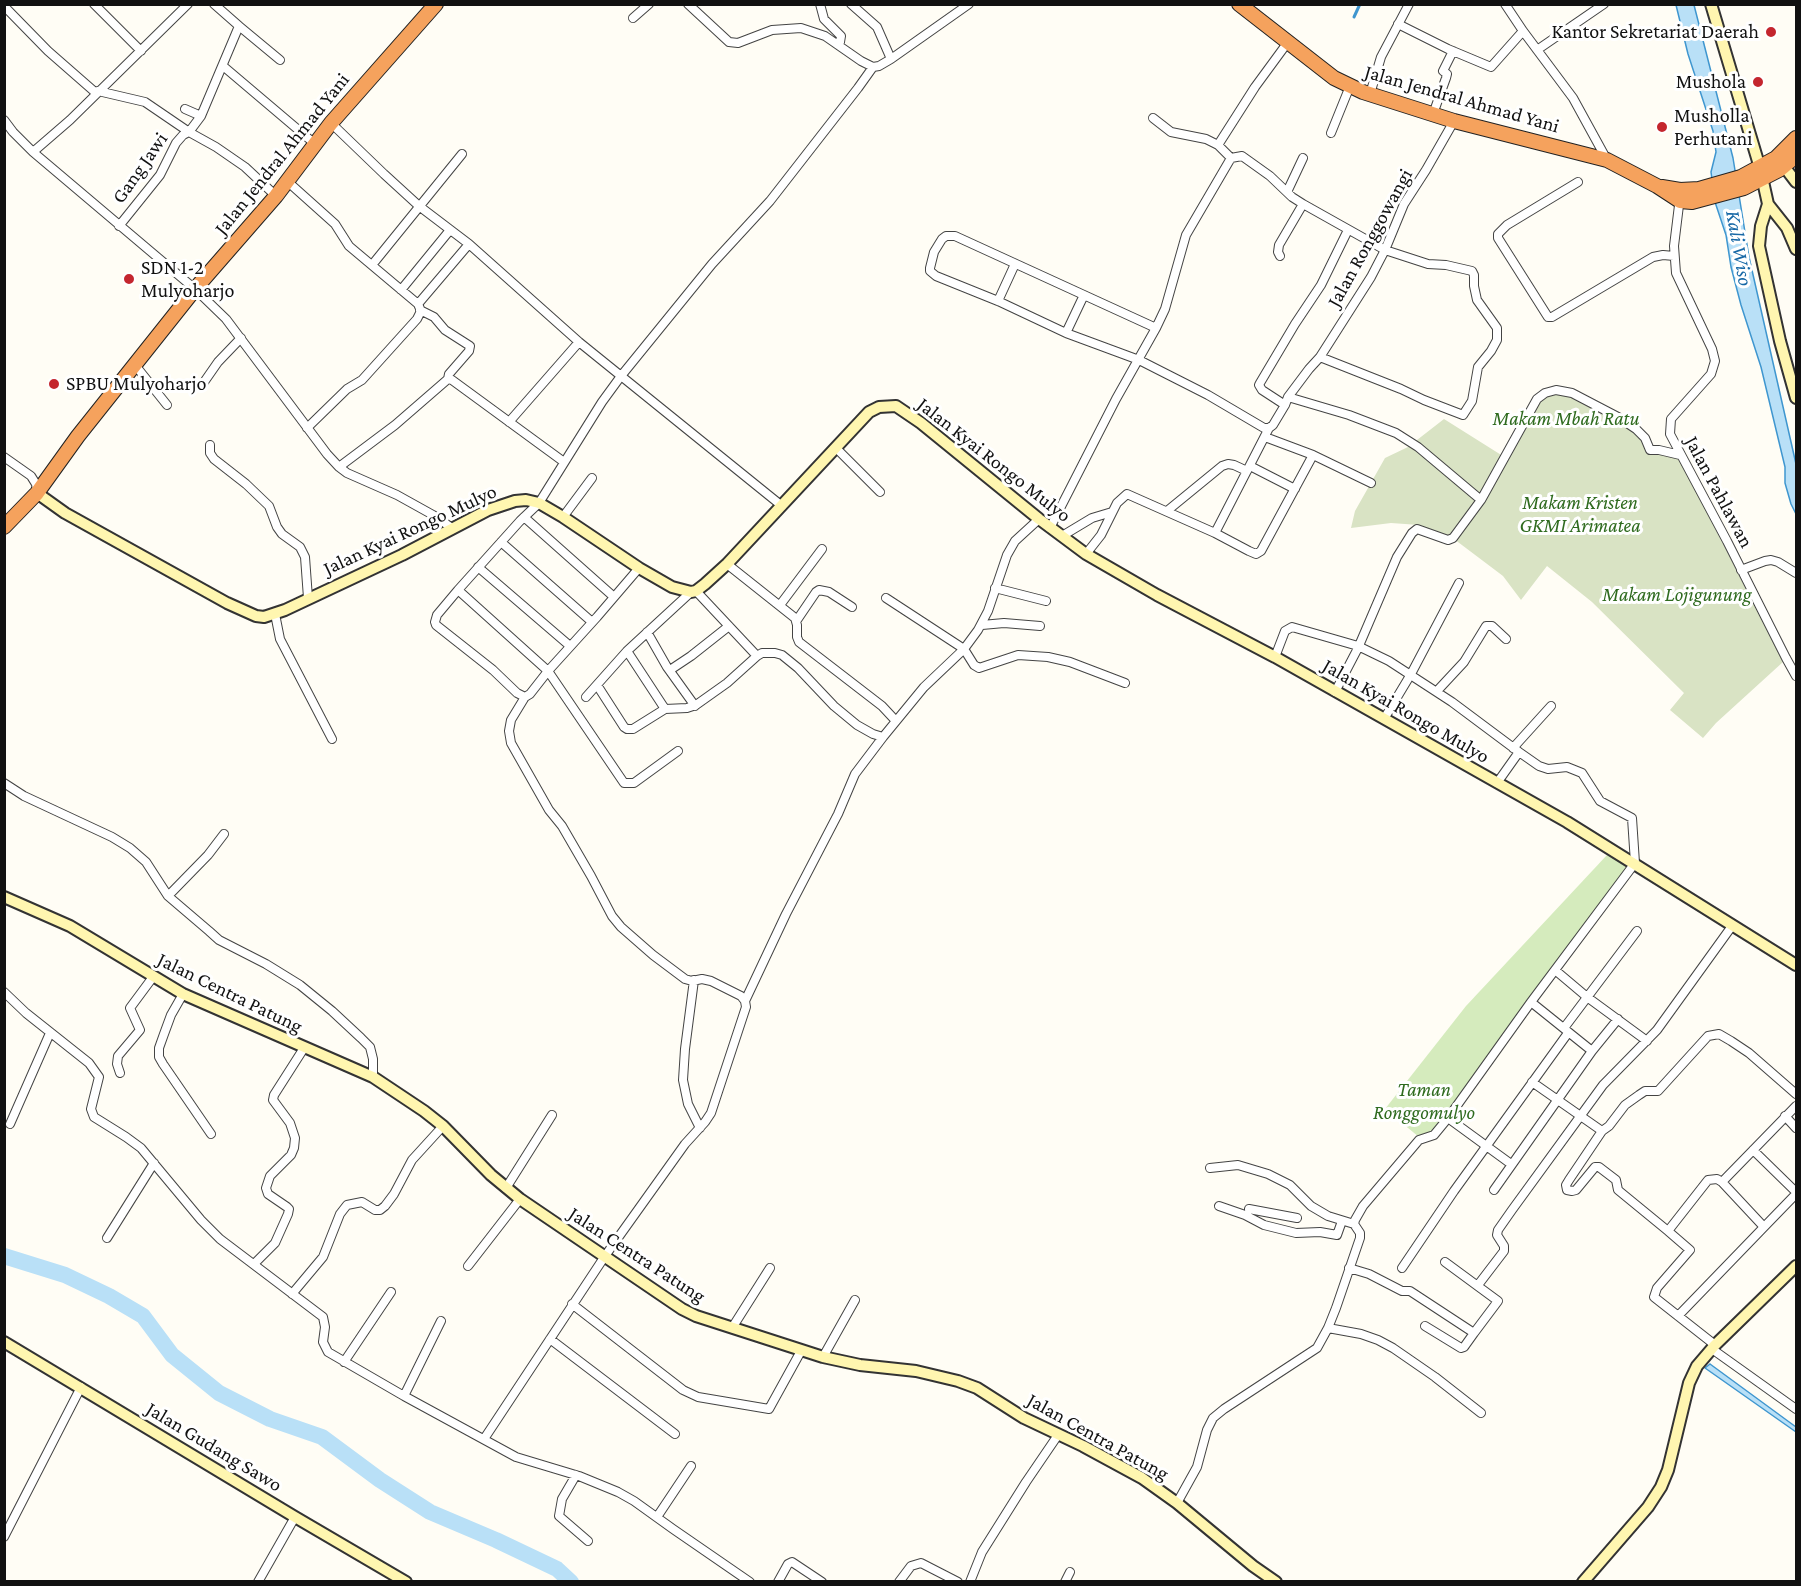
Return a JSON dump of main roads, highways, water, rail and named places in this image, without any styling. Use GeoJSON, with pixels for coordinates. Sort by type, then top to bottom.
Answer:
{"type":"FeatureCollection","features":[{"type":"Feature","properties":{"kind":"highway","name":"Jalan Jendral Ahmad Yani"},"geometry":{"type":"LineString","coordinates":[[4,527],[37,493],[78,436],[195,289],[276,195],[331,123],[436,4]]}},
{"type":"Feature","properties":{"kind":"highway","name":"Jalan Jendral Ahmad Yani"},"geometry":{"type":"LineString","coordinates":[[1239,4],[1334,78],[1350,86],[1454,121],[1607,160],[1657,186],[1680,195],[1700,194],[1742,183],[1781,161]]}},
{"type":"Feature","properties":{"kind":"highway"},"geometry":{"type":"LineString","coordinates":[[1781,161],[1797,138]]}},
{"type":"Feature","properties":{"kind":"highway"},"geometry":{"type":"LineString","coordinates":[[1781,161],[1797,156]]}},
{"type":"Feature","properties":{"kind":"water","name":"Kali Wiso"},"geometry":{"type":"Polygon","coordinates":[[[1676,5],[1694,5],[1733,158],[1749,257],[1796,464],[1796,514],[1785,483],[1785,467],[1761,367],[1741,305],[1731,267],[1726,235],[1715,202],[1711,172],[1716,152],[1713,131],[1688,54],[1676,5]]]}},
{"type":"Feature","properties":{"kind":"water"},"geometry":{"type":"Polygon","coordinates":[[[1710,1364],[1796,1427],[1796,1432],[1705,1368],[1710,1364]]]}},
{"type":"Feature","properties":{"kind":"waterway"},"geometry":{"type":"LineString","coordinates":[[1354,17],[1360,4]]}},
{"type":"Feature","properties":{"kind":"waterway"},"geometry":{"type":"LineString","coordinates":[[4,1256],[65,1275],[109,1296],[143,1316],[172,1355],[219,1393],[270,1419],[322,1437],[380,1480],[430,1512],[557,1569],[571,1582]]}},
{"type":"Feature","properties":{"kind":"place","name":"Kantor Sekretariat Daerah"},"geometry":{"type":"Point","coordinates":[1771,32]}},
{"type":"Feature","properties":{"kind":"place","name":"Mushola"},"geometry":{"type":"Point","coordinates":[1758,82]}},
{"type":"Feature","properties":{"kind":"place","name":"Musholla Perhutani"},"geometry":{"type":"Point","coordinates":[1662,127]}},
{"type":"Feature","properties":{"kind":"place","name":"SDN 1-2 Mulyoharjo"},"geometry":{"type":"Point","coordinates":[129,279]}},
{"type":"Feature","properties":{"kind":"place","name":"SPBU Mulyoharjo"},"geometry":{"type":"Point","coordinates":[54,384]}},
{"type":"Feature","properties":{"kind":"park label","name":"Makam Mbah Ratu"},"geometry":{"type":"Point","coordinates":[1566,419]}},
{"type":"Feature","properties":{"kind":"park label","name":"Makam Kristen GKMI Arimatea"},"geometry":{"type":"Point","coordinates":[1580,514]}},
{"type":"Feature","properties":{"kind":"park label","name":"Makam Lojigunung"},"geometry":{"type":"Point","coordinates":[1677,595]}},
{"type":"Feature","properties":{"kind":"park label","name":"Taman Ronggomulyo"},"geometry":{"type":"Point","coordinates":[1424,1102]}}]}
